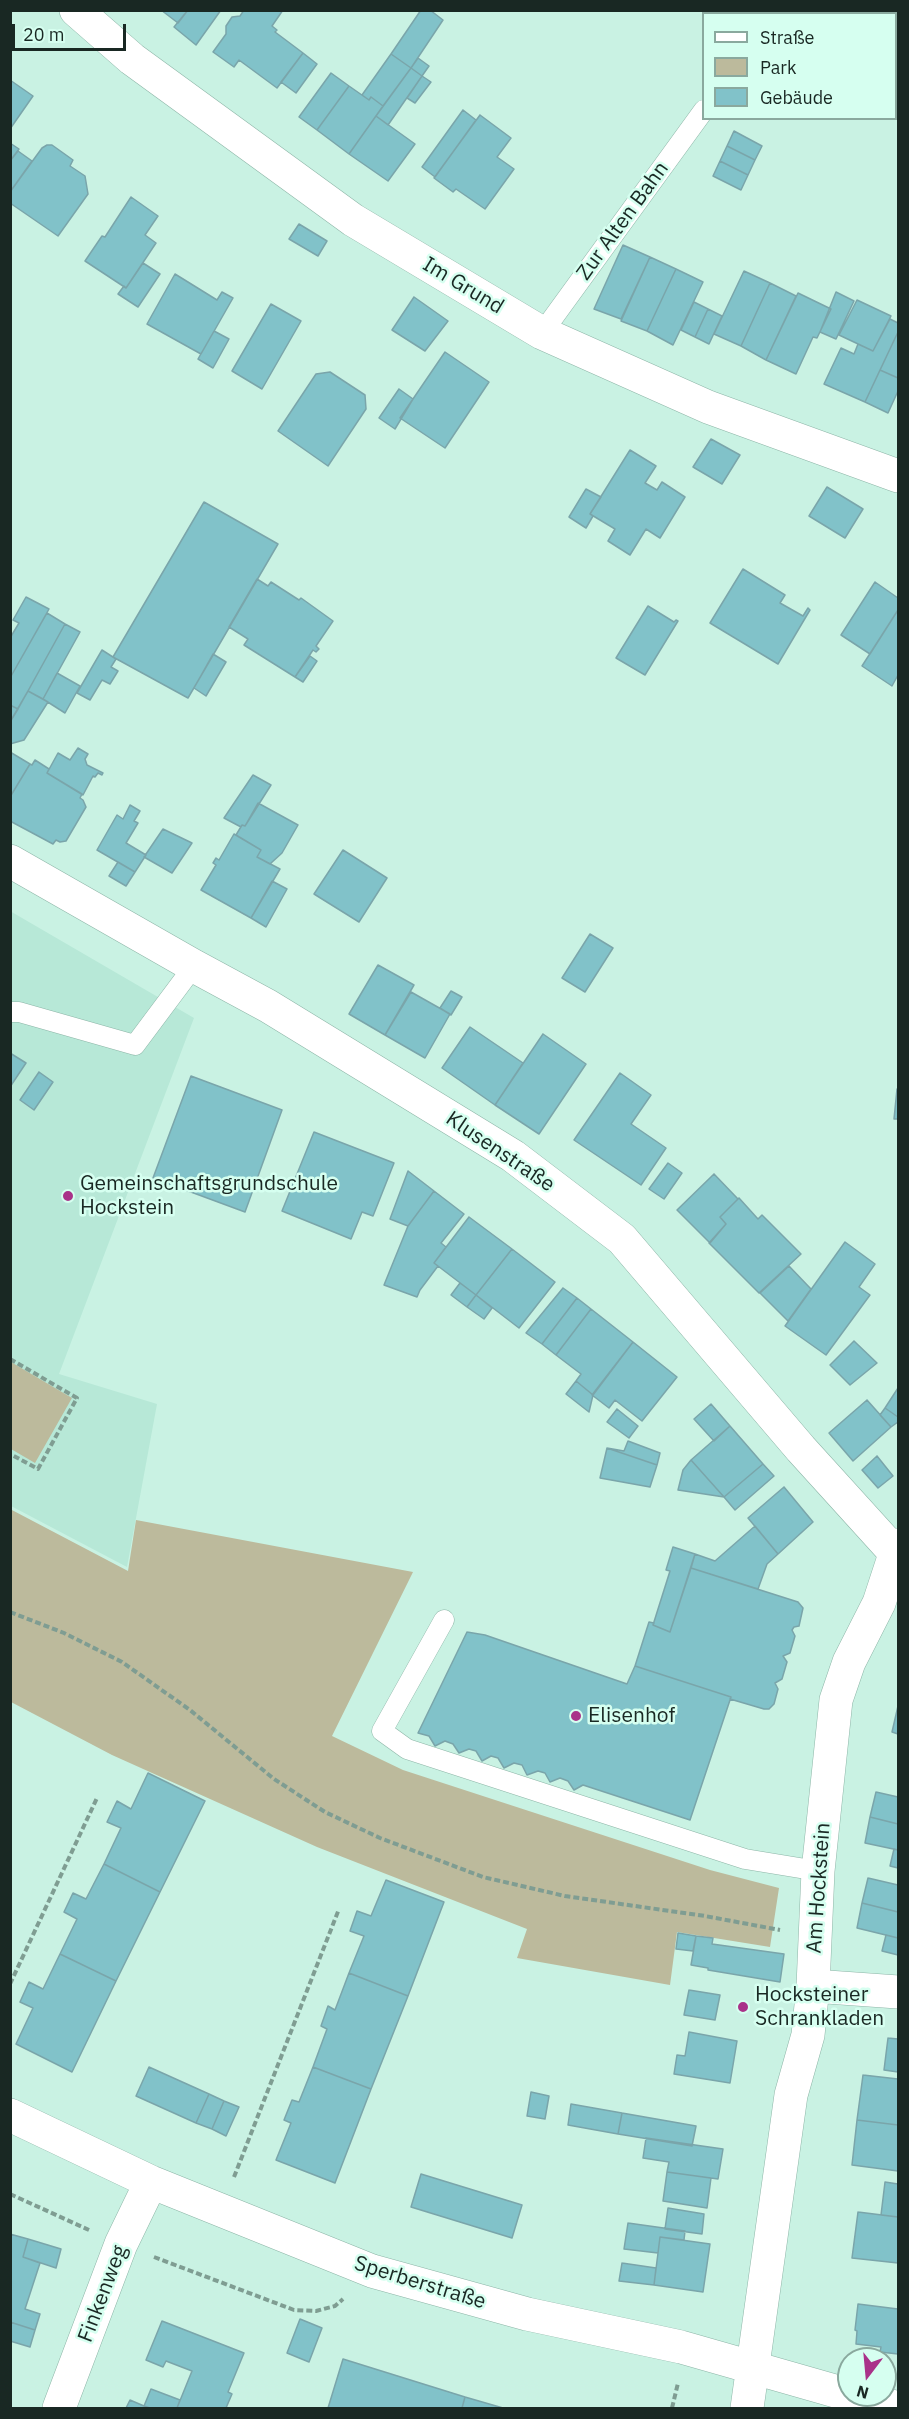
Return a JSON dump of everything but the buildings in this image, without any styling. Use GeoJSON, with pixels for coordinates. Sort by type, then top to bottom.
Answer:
{"type":"FeatureCollection","features":[{"type":"Feature","properties":{"kind":"street","name":"Im Grund"},"geometry":{"type":"LineString","coordinates":[[76,10],[132,59],[353,220],[542,333],[708,407],[898,476]]}},
{"type":"Feature","properties":{"kind":"street","name":"Klusenstraße"},"geometry":{"type":"LineString","coordinates":[[10,861],[268,1006],[513,1156],[622,1239],[801,1449],[898,1552]]}},
{"type":"Feature","properties":{"kind":"street","name":"Am Hockstein"},"geometry":{"type":"LineString","coordinates":[[747,2409],[790,2095],[808,2035],[813,1986],[818,1871],[836,1700],[849,1662],[879,1603],[898,1552]]}},
{"type":"Feature","properties":{"kind":"street"},"geometry":{"type":"LineString","coordinates":[[813,1986],[898,1992]]}},
{"type":"Feature","properties":{"kind":"street","name":"Sperberstraße"},"geometry":{"type":"LineString","coordinates":[[10,2115],[151,2182],[372,2271],[526,2314],[681,2347],[837,2391]]}},
{"type":"Feature","properties":{"kind":"street","name":"Finkenweg"},"geometry":{"type":"LineString","coordinates":[[59,2409],[121,2244],[151,2182]]}},
{"type":"Feature","properties":{"kind":"lane","name":"Zur Alten Bahn"},"geometry":{"type":"LineString","coordinates":[[542,333],[702,113]]}},
{"type":"Feature","properties":{"kind":"lane"},"geometry":{"type":"LineString","coordinates":[[10,1012],[19,1012],[135,1045],[194,966]]}},
{"type":"Feature","properties":{"kind":"lane"},"geometry":{"type":"LineString","coordinates":[[444,1620],[382,1731],[407,1749],[745,1859],[818,1871]]}},
{"type":"Feature","properties":{"kind":"path"},"geometry":{"type":"LineString","coordinates":[[10,1359],[77,1398],[38,1469],[10,1454]]}},
{"type":"Feature","properties":{"kind":"path"},"geometry":{"type":"LineString","coordinates":[[10,1612],[64,1633],[122,1662],[190,1710],[274,1779],[325,1812],[380,1838],[483,1877],[566,1896],[705,1916],[814,1936]]}},
{"type":"Feature","properties":{"kind":"path"},"geometry":{"type":"LineString","coordinates":[[10,1984],[97,1798]]}},
{"type":"Feature","properties":{"kind":"path"},"geometry":{"type":"LineString","coordinates":[[221,2210],[339,1909]]}},
{"type":"Feature","properties":{"kind":"path"},"geometry":{"type":"LineString","coordinates":[[10,2194],[121,2244],[294,2310],[316,2312],[335,2306],[372,2271]]}},
{"type":"Feature","properties":{"kind":"shaded area","name":"Gemeinschaftsgrundschule Hockstein"},"geometry":{"type":"Polygon","coordinates":[[[10,911],[194,1018],[59,1374],[157,1404],[127,1567],[11,1506],[10,911]]]}},
{"type":"Feature","properties":{"kind":"green space"},"geometry":{"type":"Polygon","coordinates":[[[11,1362],[72,1398],[35,1463],[11,1449],[11,1362]]]}},
{"type":"Feature","properties":{"kind":"green space"},"geometry":{"type":"Polygon","coordinates":[[[10,1509],[128,1571],[136,1520],[413,1572],[332,1736],[403,1770],[710,1870],[779,1888],[770,1947],[677,1932],[670,1985],[517,1958],[527,1929],[317,1847],[112,1755],[11,1702],[10,1509]]]}},
{"type":"Feature","properties":{"kind":"place","name":"Gemeinschaftsgrundschule Hockstein"},"geometry":{"type":"Point","coordinates":[68,1196]}},
{"type":"Feature","properties":{"kind":"place","name":"Elisenhof"},"geometry":{"type":"Point","coordinates":[576,1716]}},
{"type":"Feature","properties":{"kind":"place","name":"Hocksteiner Schrankladen"},"geometry":{"type":"Point","coordinates":[743,2007]}}]}
